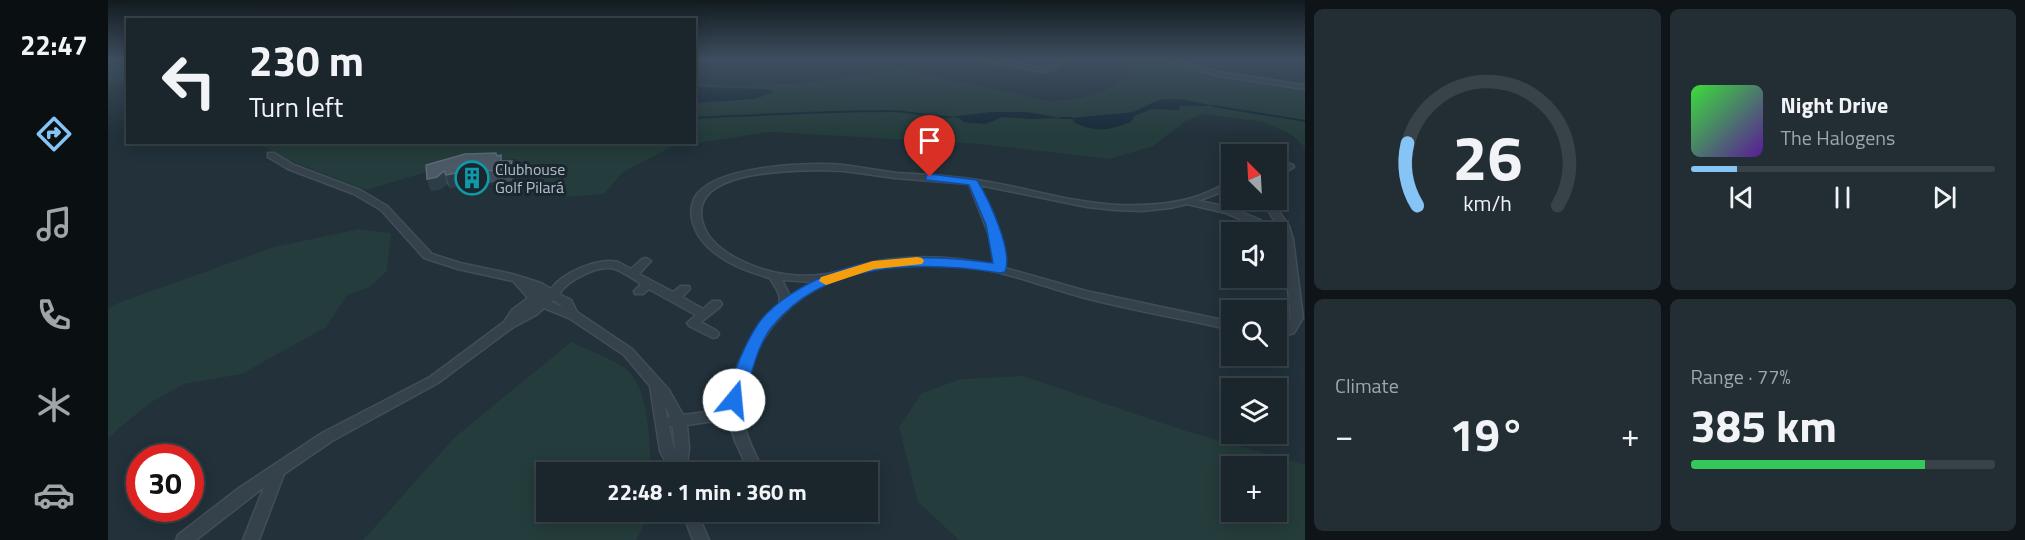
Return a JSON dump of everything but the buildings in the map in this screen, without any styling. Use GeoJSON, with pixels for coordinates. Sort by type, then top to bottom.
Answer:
{"type":"FeatureCollection","features":[{"type":"Feature","properties":{"kind":"street"},"geometry":{"type":"LineString","coordinates":[[1286,84],[1305,87]]}},
{"type":"Feature","properties":{"kind":"street"},"geometry":{"type":"LineString","coordinates":[[271,155],[291,167],[357,192],[384,208],[428,256],[458,266],[496,272],[567,303],[573,315],[628,352],[672,402],[684,456],[682,462]]}},
{"type":"Feature","properties":{"kind":"street"},"geometry":{"type":"LineString","coordinates":[[837,275],[796,279],[774,276],[741,266],[700,233],[696,215],[698,200],[702,193],[715,184],[756,173],[820,168],[973,182],[1108,208],[1132,210],[1190,203],[1221,190]]}},
{"type":"Feature","properties":{"kind":"street"},"geometry":{"type":"LineString","coordinates":[[973,182],[992,225],[1000,256],[1000,269]]}},
{"type":"Feature","properties":{"kind":"street"},"geometry":{"type":"LineString","coordinates":[[1190,203],[1249,217],[1288,239]]}},
{"type":"Feature","properties":{"kind":"street"},"geometry":{"type":"LineString","coordinates":[[1274,210],[1284,226],[1288,239],[1297,318],[1293,329],[1287,332]]}},
{"type":"Feature","properties":{"kind":"street"},"geometry":{"type":"LineString","coordinates":[[622,272],[646,261]]}},
{"type":"Feature","properties":{"kind":"street"},"geometry":{"type":"LineString","coordinates":[[751,462],[734,413],[734,400],[750,353],[764,326],[784,306],[813,286],[837,275],[873,265],[909,261],[962,263],[1000,269],[1086,294],[1221,324]]}},
{"type":"Feature","properties":{"kind":"street"},"geometry":{"type":"LineString","coordinates":[[184,540],[278,470],[348,424],[434,380],[508,325],[521,319],[548,294],[587,268],[615,264],[622,272],[674,298],[683,308],[704,314]]}},
{"type":"Feature","properties":{"kind":"street"},"geometry":{"type":"LineString","coordinates":[[774,276],[785,295],[784,306]]}},
{"type":"Feature","properties":{"kind":"street"},"geometry":{"type":"LineString","coordinates":[[639,291],[648,284]]}},
{"type":"Feature","properties":{"kind":"street"},"geometry":{"type":"LineString","coordinates":[[674,298],[685,289]]}},
{"type":"Feature","properties":{"kind":"street"},"geometry":{"type":"LineString","coordinates":[[713,334],[693,323],[716,304]]}},
{"type":"Feature","properties":{"kind":"street"},"geometry":{"type":"LineString","coordinates":[[656,386],[668,454],[672,462]]}},
{"type":"Feature","properties":{"kind":"street"},"geometry":{"type":"LineString","coordinates":[[663,423],[734,413]]}},
{"type":"Feature","properties":{"kind":"street"},"geometry":{"type":"LineString","coordinates":[[251,540],[278,470]]}},
{"type":"Feature","properties":{"kind":"street"},"geometry":{"type":"LineString","coordinates":[[694,522],[701,540]]}},
{"type":"Feature","properties":{"kind":"green space"},"geometry":{"type":"Polygon","coordinates":[[[696,84],[971,84],[1049,101],[1082,98],[1117,85],[1262,84],[1305,89],[1305,147],[1292,135],[1264,122],[1203,114],[1186,121],[1153,146],[1110,159],[980,144],[771,132],[696,143],[696,84]]]}},
{"type":"Feature","properties":{"kind":"green space"},"geometry":{"type":"Polygon","coordinates":[[[260,144],[691,144],[671,147],[622,173],[604,194],[566,197],[515,159],[451,165],[366,190],[283,158],[260,144]]]}},
{"type":"Feature","properties":{"kind":"green space"},"geometry":{"type":"Polygon","coordinates":[[[359,229],[391,233],[387,271],[370,287],[347,295],[326,327],[242,374],[184,384],[150,403],[108,440],[108,309],[118,303],[274,247],[359,229]]]}},
{"type":"Feature","properties":{"kind":"green space"},"geometry":{"type":"Polygon","coordinates":[[[571,342],[614,361],[626,369],[640,389],[647,418],[650,462],[536,462],[536,522],[645,522],[636,540],[363,540],[455,437],[571,342]]]}},
{"type":"Feature","properties":{"kind":"green space"},"geometry":{"type":"Polygon","coordinates":[[[1023,376],[1221,441],[1221,444],[1232,444],[1274,456],[1221,456],[1221,522],[1287,522],[1287,460],[1305,465],[1305,540],[959,540],[918,502],[899,427],[922,393],[961,379],[1023,376]]]}},
{"type":"Feature","properties":{"kind":"water"},"geometry":{"type":"Polygon","coordinates":[[[696,87],[766,89],[774,92],[755,99],[696,103],[696,87]]]}},
{"type":"Feature","properties":{"kind":"water"},"geometry":{"type":"Polygon","coordinates":[[[1164,99],[1182,99],[1213,106],[1180,106],[1179,110],[1152,109],[1134,116],[1131,122],[1103,129],[1083,126],[1075,123],[1072,118],[1133,112],[1164,99]]]}},
{"type":"Feature","properties":{"kind":"water"},"geometry":{"type":"Polygon","coordinates":[[[991,112],[1027,112],[1060,118],[1003,117],[985,124],[963,122],[959,118],[950,117],[991,112]]]}},
{"type":"Feature","properties":{"kind":"waterway"},"geometry":{"type":"LineString","coordinates":[[1213,106],[1305,121]]}},
{"type":"Feature","properties":{"kind":"waterway"},"geometry":{"type":"LineString","coordinates":[[696,118],[891,111],[950,117]]}},
{"type":"Feature","properties":{"kind":"waterway"},"geometry":{"type":"LineString","coordinates":[[1060,118],[1072,118]]}},
{"type":"Feature","properties":{"kind":"slow traffic"},"geometry":{"type":"LineString","coordinates":[[826,281],[854,269],[917,261]]}},
{"type":"Feature","properties":{"kind":"place","name":"Clubhouse Golf Pilará"},"geometry":{"type":"Point","coordinates":[472,178]}},
{"type":"Feature","properties":{"kind":"route"},"geometry":{"type":"LineString","coordinates":[[734,400],[750,353],[764,326],[781,308],[813,286],[854,269],[900,262],[962,263],[1000,269],[997,240],[973,182],[930,177]]}}]}
